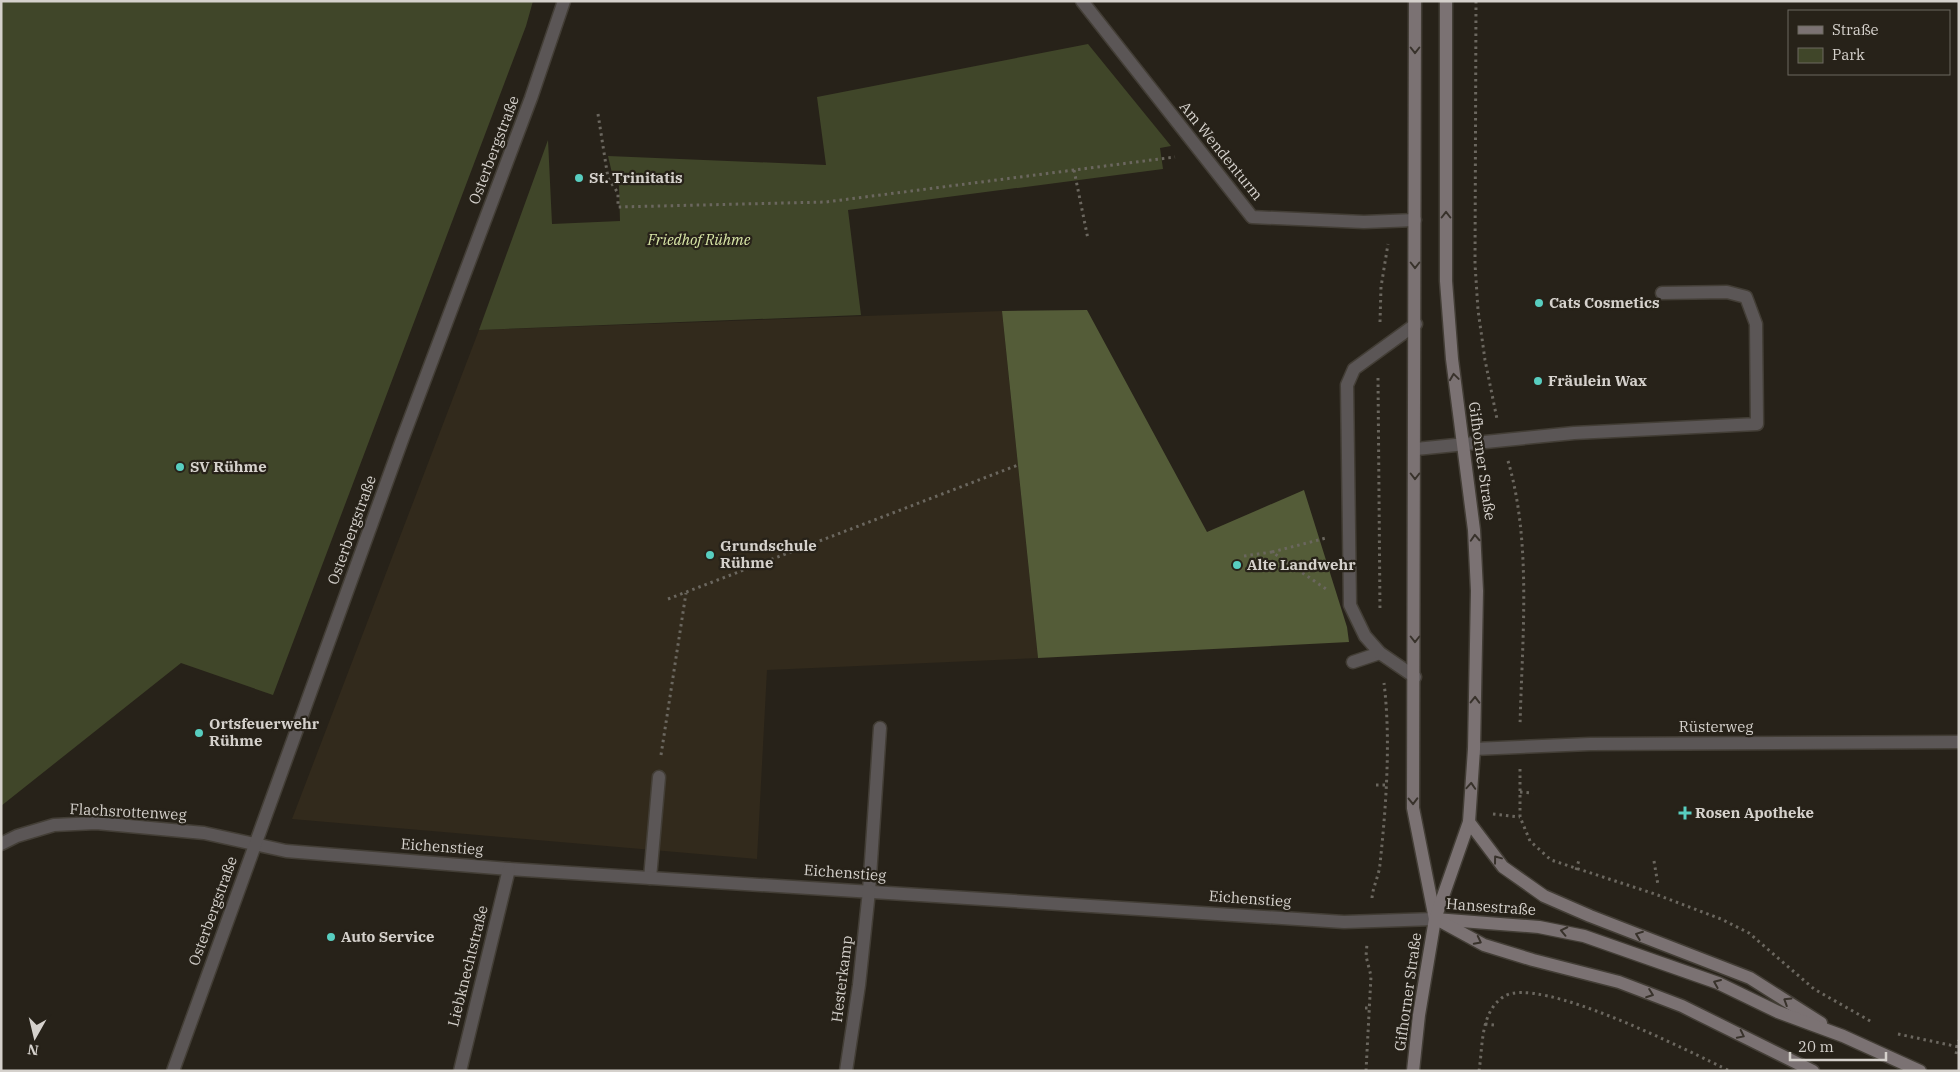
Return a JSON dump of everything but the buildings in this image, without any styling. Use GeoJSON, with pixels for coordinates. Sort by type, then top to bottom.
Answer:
{"type":"FeatureCollection","features":[{"type":"Feature","properties":{"kind":"main road","name":"Gifhorner Straße"},"geometry":{"type":"LineString","coordinates":[[1415,1],[1416,449],[1413,808],[1435,919]]}},
{"type":"Feature","properties":{"kind":"main road","name":"Gifhorner Straße"},"geometry":{"type":"LineString","coordinates":[[1413,1071],[1419,1015],[1435,919],[1469,822],[1474,749],[1477,591],[1474,530],[1452,359],[1446,281],[1446,1]]}},
{"type":"Feature","properties":{"kind":"main road","name":"Hansestraße"},"geometry":{"type":"LineString","coordinates":[[1469,822],[1503,867],[1544,896],[1590,916],[1750,978],[1843,1036]]}},
{"type":"Feature","properties":{"kind":"main road","name":"Hansestraße"},"geometry":{"type":"LineString","coordinates":[[1435,919],[1539,926],[1584,936],[1718,983],[1778,1012],[1843,1036],[1920,1071]]}},
{"type":"Feature","properties":{"kind":"main road","name":"Hansestraße"},"geometry":{"type":"LineString","coordinates":[[1435,919],[1484,945],[1618,982],[1682,1006],[1812,1071]]}},
{"type":"Feature","properties":{"kind":"street","name":"Osterbergstraße"},"geometry":{"type":"LineString","coordinates":[[173,1071],[402,440],[527,107],[564,1]]}},
{"type":"Feature","properties":{"kind":"street","name":"Am Wendenturm"},"geometry":{"type":"LineString","coordinates":[[1082,1],[1252,217],[1364,222],[1415,220]]}},
{"type":"Feature","properties":{"kind":"street"},"geometry":{"type":"LineString","coordinates":[[1416,449],[1574,433],[1757,424],[1756,324],[1746,297],[1727,292],[1662,293]]}},
{"type":"Feature","properties":{"kind":"street"},"geometry":{"type":"LineString","coordinates":[[1415,677],[1380,653],[1366,636],[1350,605],[1347,385],[1354,369],[1416,324]]}},
{"type":"Feature","properties":{"kind":"street"},"geometry":{"type":"LineString","coordinates":[[1353,662],[1380,653]]}},
{"type":"Feature","properties":{"kind":"street","name":"Hesterkamp"},"geometry":{"type":"LineString","coordinates":[[846,1071],[859,985],[869,891],[880,728]]}},
{"type":"Feature","properties":{"kind":"street","name":"Rüsterweg"},"geometry":{"type":"LineString","coordinates":[[1474,749],[1600,744],[1959,742]]}},
{"type":"Feature","properties":{"kind":"street"},"geometry":{"type":"LineString","coordinates":[[650,878],[659,777]]}},
{"type":"Feature","properties":{"kind":"street","name":"Flachsrottenweg"},"geometry":{"type":"LineString","coordinates":[[1,844],[17,836],[54,825],[74,823],[204,833],[255,844]]}},
{"type":"Feature","properties":{"kind":"street","name":"Eichenstieg"},"geometry":{"type":"LineString","coordinates":[[255,844],[286,851],[650,878],[1344,922],[1435,919]]}},
{"type":"Feature","properties":{"kind":"street","name":"Liebknechtstraße"},"geometry":{"type":"LineString","coordinates":[[460,1071],[509,868]]}},
{"type":"Feature","properties":{"kind":"path"},"geometry":{"type":"LineString","coordinates":[[1476,1],[1475,264],[1478,310],[1484,360],[1514,480],[1523,537],[1520,816],[1530,841],[1551,860],[1576,870],[1655,894],[1721,919],[1749,933],[1814,989],[1880,1026]]}},
{"type":"Feature","properties":{"kind":"path"},"geometry":{"type":"LineString","coordinates":[[598,114],[608,178],[618,193],[618,207],[826,202],[1165,158]]}},
{"type":"Feature","properties":{"kind":"path"},"geometry":{"type":"LineString","coordinates":[[1074,170],[1088,239]]}},
{"type":"Feature","properties":{"kind":"path"},"geometry":{"type":"LineString","coordinates":[[1380,614],[1378,352],[1381,287],[1392,221]]}},
{"type":"Feature","properties":{"kind":"path"},"geometry":{"type":"LineString","coordinates":[[668,599],[1018,465]]}},
{"type":"Feature","properties":{"kind":"path"},"geometry":{"type":"LineString","coordinates":[[1244,556],[1272,552],[1317,540]]}},
{"type":"Feature","properties":{"kind":"path"},"geometry":{"type":"LineString","coordinates":[[1272,552],[1350,605]]}},
{"type":"Feature","properties":{"kind":"path"},"geometry":{"type":"LineString","coordinates":[[662,743],[686,592]]}},
{"type":"Feature","properties":{"kind":"path"},"geometry":{"type":"LineString","coordinates":[[1372,893],[1380,867],[1385,785],[1387,710],[1380,653]]}},
{"type":"Feature","properties":{"kind":"path"},"geometry":{"type":"LineString","coordinates":[[1376,785],[1385,785]]}},
{"type":"Feature","properties":{"kind":"path"},"geometry":{"type":"LineString","coordinates":[[1520,792],[1533,793]]}},
{"type":"Feature","properties":{"kind":"path"},"geometry":{"type":"LineString","coordinates":[[1576,870],[1579,860]]}},
{"type":"Feature","properties":{"kind":"path"},"geometry":{"type":"LineString","coordinates":[[1654,861],[1658,885]]}},
{"type":"Feature","properties":{"kind":"path"},"geometry":{"type":"LineString","coordinates":[[1366,956],[1371,976],[1366,1071]]}},
{"type":"Feature","properties":{"kind":"path"},"geometry":{"type":"LineString","coordinates":[[1479,1071],[1485,1024],[1490,1010],[1504,996],[1527,992],[1550,996],[1605,1014],[1730,1071]]}},
{"type":"Feature","properties":{"kind":"path"},"geometry":{"type":"LineString","coordinates":[[1364,1008],[1370,1008]]}},
{"type":"Feature","properties":{"kind":"path"},"geometry":{"type":"LineString","coordinates":[[1485,1024],[1495,1025]]}},
{"type":"Feature","properties":{"kind":"path"},"geometry":{"type":"LineString","coordinates":[[1896,1033],[1958,1046]]}},
{"type":"Feature","properties":{"kind":"path"},"geometry":{"type":"LineString","coordinates":[[1956,1054],[1959,1040]]}},
{"type":"Feature","properties":{"kind":"shaded area","name":"Grundschule Rühme"},"geometry":{"type":"Polygon","coordinates":[[[1002,311],[1038,658],[767,670],[757,859],[292,819],[479,330],[1002,311]]]}},
{"type":"Feature","properties":{"kind":"green space"},"geometry":{"type":"Polygon","coordinates":[[[1,1],[533,1],[526,26],[273,695],[181,663],[1,806],[1,1]]]}},
{"type":"Feature","properties":{"kind":"green space","name":"Friedhof Rühme"},"geometry":{"type":"Polygon","coordinates":[[[1088,44],[1171,146],[1160,148],[1163,169],[848,210],[861,315],[479,330],[548,140],[552,224],[620,221],[619,186],[612,173],[608,156],[826,165],[817,97],[1088,44]]]}},
{"type":"Feature","properties":{"kind":"green space"},"geometry":{"type":"Polygon","coordinates":[[[1087,310],[1207,532],[1304,490],[1347,627],[1349,642],[1038,658],[1002,311],[1087,310]]]}},
{"type":"Feature","properties":{"kind":"place","name":"St. Trinitatis"},"geometry":{"type":"Point","coordinates":[579,178]}},
{"type":"Feature","properties":{"kind":"place","name":"Cats Cosmetics"},"geometry":{"type":"Point","coordinates":[1539,303]}},
{"type":"Feature","properties":{"kind":"place","name":"Fräulein Wax"},"geometry":{"type":"Point","coordinates":[1538,381]}},
{"type":"Feature","properties":{"kind":"place","name":"SV Rühme"},"geometry":{"type":"Point","coordinates":[180,467]}},
{"type":"Feature","properties":{"kind":"place","name":"Grundschule Rühme"},"geometry":{"type":"Point","coordinates":[710,555]}},
{"type":"Feature","properties":{"kind":"place","name":"Alte Landwehr"},"geometry":{"type":"Point","coordinates":[1237,565]}},
{"type":"Feature","properties":{"kind":"place","name":"Ortsfeuerwehr Rühme"},"geometry":{"type":"Point","coordinates":[199,733]}},
{"type":"Feature","properties":{"kind":"place","name":"Rosen Apotheke"},"geometry":{"type":"Point","coordinates":[1685,813]}},
{"type":"Feature","properties":{"kind":"place","name":"Auto Service"},"geometry":{"type":"Point","coordinates":[331,937]}}]}
